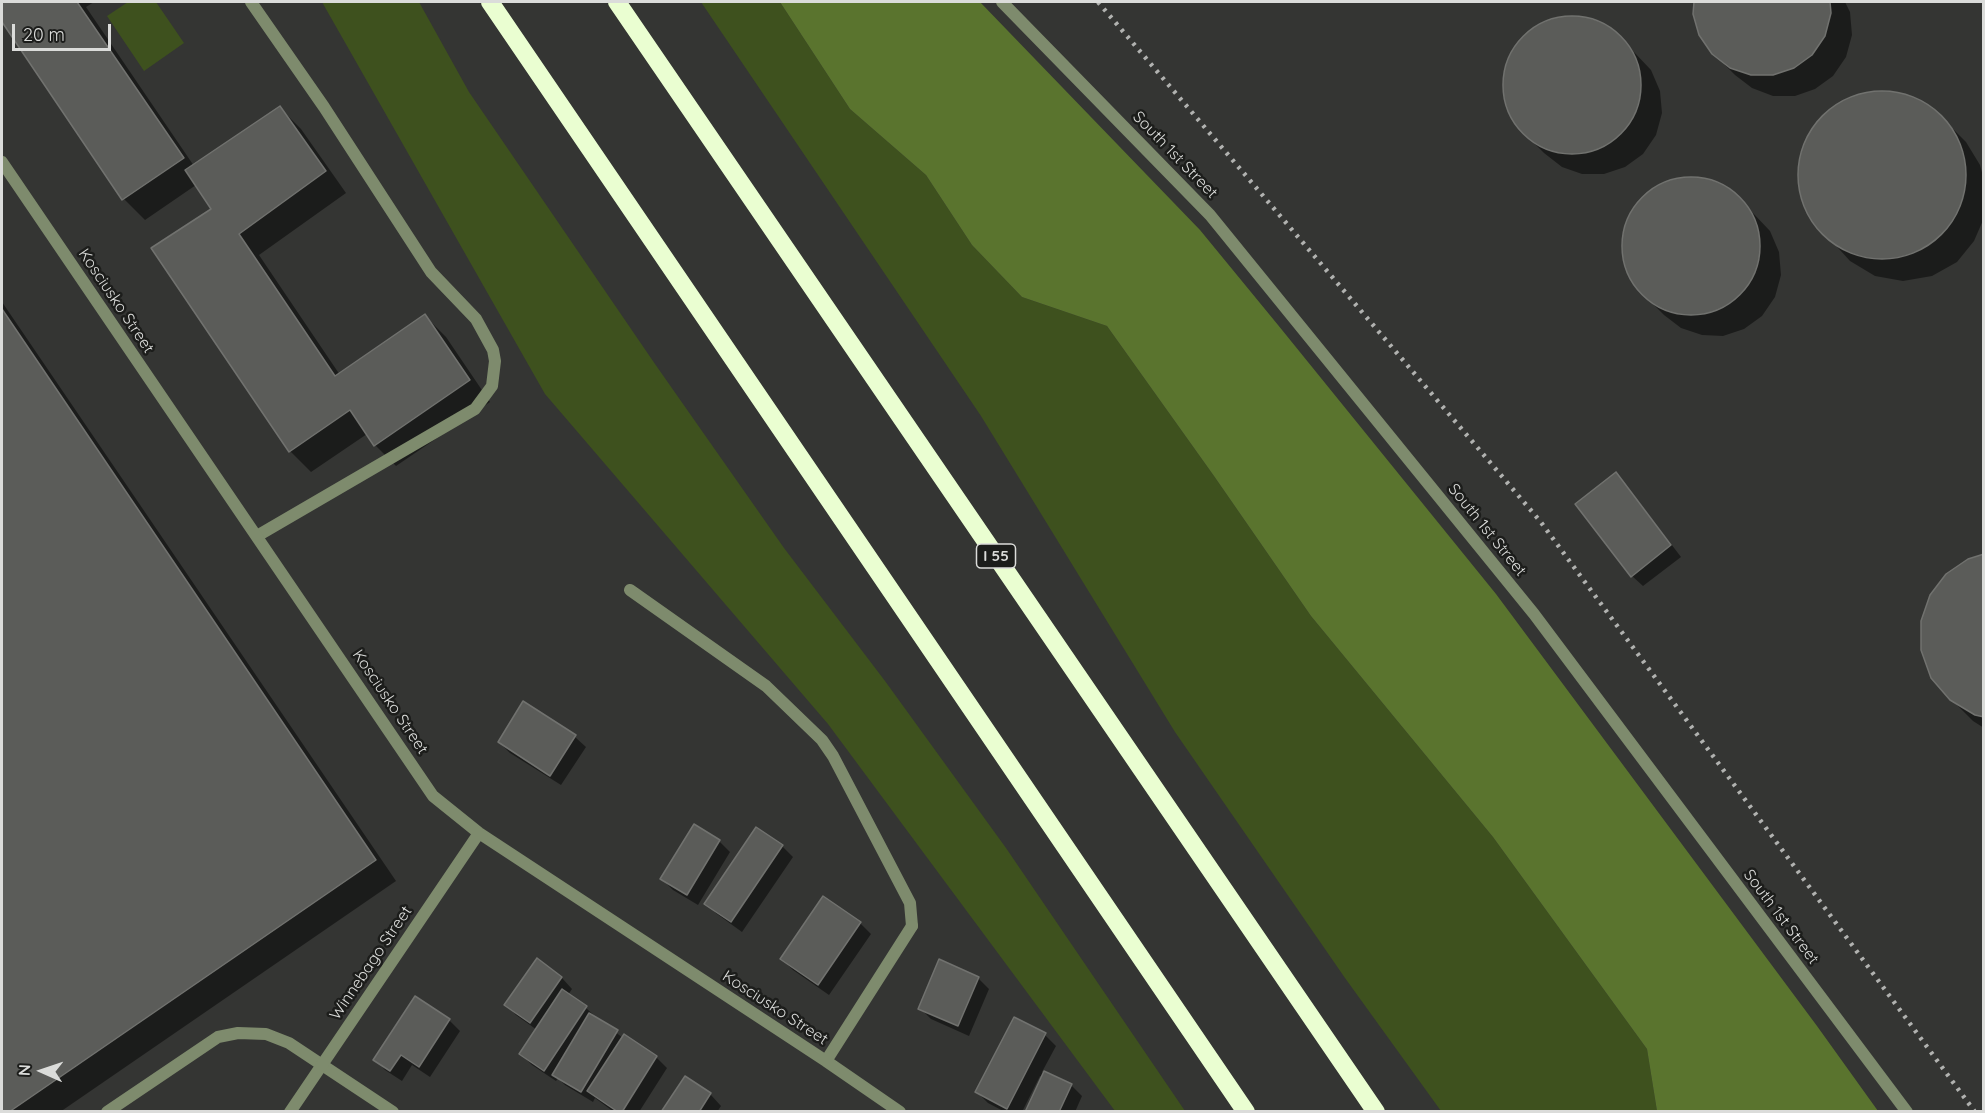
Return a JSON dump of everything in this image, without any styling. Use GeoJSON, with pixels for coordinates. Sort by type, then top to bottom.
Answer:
{"type":"FeatureCollection","features":[{"type":"Feature","properties":{"kind":"highway","name":"I 55"},"geometry":{"type":"LineString","coordinates":[[617,2],[1376,1112]]}},
{"type":"Feature","properties":{"kind":"highway"},"geometry":{"type":"LineString","coordinates":[[491,4],[1246,1112]]}},
{"type":"Feature","properties":{"kind":"street"},"geometry":{"type":"LineString","coordinates":[[251,2],[324,106],[431,272],[476,319],[493,350],[495,361],[492,386],[475,409],[257,536]]}},
{"type":"Feature","properties":{"kind":"street","name":"South 1st Street"},"geometry":{"type":"LineString","coordinates":[[1002,2],[1210,214],[1534,615],[1906,1112]]}},
{"type":"Feature","properties":{"kind":"street","name":"Kosciusko Street"},"geometry":{"type":"LineString","coordinates":[[2,162],[433,796],[479,833],[900,1112]]}},
{"type":"Feature","properties":{"kind":"street"},"geometry":{"type":"LineString","coordinates":[[630,590],[766,686],[822,741],[834,756],[910,903],[912,926],[826,1061]]}},
{"type":"Feature","properties":{"kind":"street","name":"Winnebago Street"},"geometry":{"type":"LineString","coordinates":[[290,1112],[479,833]]}},
{"type":"Feature","properties":{"kind":"street"},"geometry":{"type":"LineString","coordinates":[[108,1112],[218,1037],[238,1033],[266,1034],[289,1043],[393,1112]]}},
{"type":"Feature","properties":{"kind":"green space"},"geometry":{"type":"Polygon","coordinates":[[[128,2],[156,2],[184,43],[144,71],[107,16],[128,2]]]}},
{"type":"Feature","properties":{"kind":"green space"},"geometry":{"type":"Polygon","coordinates":[[[322,2],[419,2],[469,92],[655,364],[784,548],[885,681],[1006,848],[1185,1111],[1115,1111],[828,724],[545,394],[322,2]]]}},
{"type":"Feature","properties":{"kind":"green space"},"geometry":{"type":"Polygon","coordinates":[[[701,2],[780,2],[850,109],[926,175],[972,245],[1022,297],[1107,326],[1311,616],[1493,837],[1647,1049],[1657,1111],[1441,1111],[1345,978],[1175,732],[981,416],[701,2]]]}},
{"type":"Feature","properties":{"kind":"green space"},"geometry":{"type":"Polygon","coordinates":[[[780,2],[980,2],[1200,230],[1496,594],[1878,1111],[1657,1111],[1647,1049],[1493,837],[1311,616],[1107,326],[1022,297],[972,245],[926,175],[850,109],[780,2]]]}},
{"type":"Feature","properties":{"kind":"building"},"geometry":{"type":"Polygon","coordinates":[[[2,2],[77,2],[184,158],[122,200],[2,22],[2,2]]]}},
{"type":"Feature","properties":{"kind":"building"},"geometry":{"type":"Polygon","coordinates":[[[1694,2],[1830,2],[1831,13],[1825,36],[1812,55],[1794,68],[1773,75],[1751,75],[1730,68],[1712,54],[1699,35],[1693,14],[1694,2]]]}},
{"type":"Feature","properties":{"kind":"building"},"geometry":{"type":"Polygon","coordinates":[[[1572,16],[1598,21],[1621,36],[1636,59],[1641,85],[1636,111],[1621,134],[1598,149],[1572,154],[1546,149],[1523,134],[1508,111],[1503,85],[1508,59],[1523,36],[1546,21],[1572,16]]]}},
{"type":"Feature","properties":{"kind":"building"},"geometry":{"type":"Polygon","coordinates":[[[1882,91],[1914,97],[1929,105],[1941,116],[1952,128],[1960,143],[1966,175],[1960,207],[1952,222],[1941,234],[1929,245],[1914,253],[1882,259],[1850,253],[1835,245],[1823,234],[1812,222],[1804,207],[1798,175],[1804,143],[1812,128],[1823,116],[1835,105],[1850,97],[1882,91]]]}},
{"type":"Feature","properties":{"kind":"building"},"geometry":{"type":"Polygon","coordinates":[[[280,106],[326,171],[239,234],[335,376],[425,314],[470,380],[374,446],[350,410],[289,452],[151,248],[211,209],[185,170],[280,106]]]}},
{"type":"Feature","properties":{"kind":"building"},"geometry":{"type":"Polygon","coordinates":[[[1691,177],[1717,182],[1740,197],[1755,220],[1760,246],[1755,272],[1740,295],[1717,310],[1691,315],[1665,310],[1642,295],[1627,272],[1622,246],[1627,220],[1642,197],[1665,182],[1691,177]]]}},
{"type":"Feature","properties":{"kind":"building"},"geometry":{"type":"Polygon","coordinates":[[[2,309],[376,860],[9,1112],[2,1112],[2,309]]]}},
{"type":"Feature","properties":{"kind":"building"},"geometry":{"type":"Polygon","coordinates":[[[1616,472],[1671,545],[1631,577],[1575,504],[1616,472]]]}},
{"type":"Feature","properties":{"kind":"building"},"geometry":{"type":"Polygon","coordinates":[[[1984,554],[1984,717],[1975,715],[1950,700],[1931,678],[1921,650],[1921,621],[1930,595],[1946,574],[1968,559],[1984,554]]]}},
{"type":"Feature","properties":{"kind":"building"},"geometry":{"type":"Polygon","coordinates":[[[523,701],[576,735],[550,776],[498,742],[523,701]]]}},
{"type":"Feature","properties":{"kind":"building"},"geometry":{"type":"Polygon","coordinates":[[[694,824],[720,840],[687,895],[660,879],[694,824]]]}},
{"type":"Feature","properties":{"kind":"building"},"geometry":{"type":"Polygon","coordinates":[[[756,827],[783,845],[731,922],[704,904],[756,827]]]}},
{"type":"Feature","properties":{"kind":"building"},"geometry":{"type":"Polygon","coordinates":[[[823,896],[861,922],[818,985],[780,959],[823,896]]]}},
{"type":"Feature","properties":{"kind":"building"},"geometry":{"type":"Polygon","coordinates":[[[537,958],[562,977],[530,1023],[504,1005],[537,958]]]}},
{"type":"Feature","properties":{"kind":"building"},"geometry":{"type":"Polygon","coordinates":[[[939,959],[979,977],[958,1026],[918,1009],[939,959]]]}},
{"type":"Feature","properties":{"kind":"building"},"geometry":{"type":"Polygon","coordinates":[[[562,989],[587,1006],[544,1071],[519,1054],[562,989]]]}},
{"type":"Feature","properties":{"kind":"building"},"geometry":{"type":"Polygon","coordinates":[[[415,996],[450,1019],[419,1067],[401,1055],[390,1071],[373,1060],[415,996]]]}},
{"type":"Feature","properties":{"kind":"building"},"geometry":{"type":"Polygon","coordinates":[[[589,1013],[618,1030],[581,1092],[552,1075],[589,1013]]]}},
{"type":"Feature","properties":{"kind":"building"},"geometry":{"type":"Polygon","coordinates":[[[1014,1017],[1046,1033],[1007,1109],[975,1092],[1014,1017]]]}},
{"type":"Feature","properties":{"kind":"building"},"geometry":{"type":"Polygon","coordinates":[[[624,1034],[657,1056],[622,1112],[618,1112],[587,1091],[624,1034]]]}},
{"type":"Feature","properties":{"kind":"building"},"geometry":{"type":"Polygon","coordinates":[[[1044,1071],[1072,1084],[1059,1112],[1025,1112],[1044,1071]]]}},
{"type":"Feature","properties":{"kind":"building"},"geometry":{"type":"Polygon","coordinates":[[[685,1076],[711,1093],[699,1112],[661,1112],[685,1076]]]}},
{"type":"Feature","properties":{"kind":"railway"},"geometry":{"type":"LineString","coordinates":[[1098,2],[1540,521],[1975,1112]]}}]}
